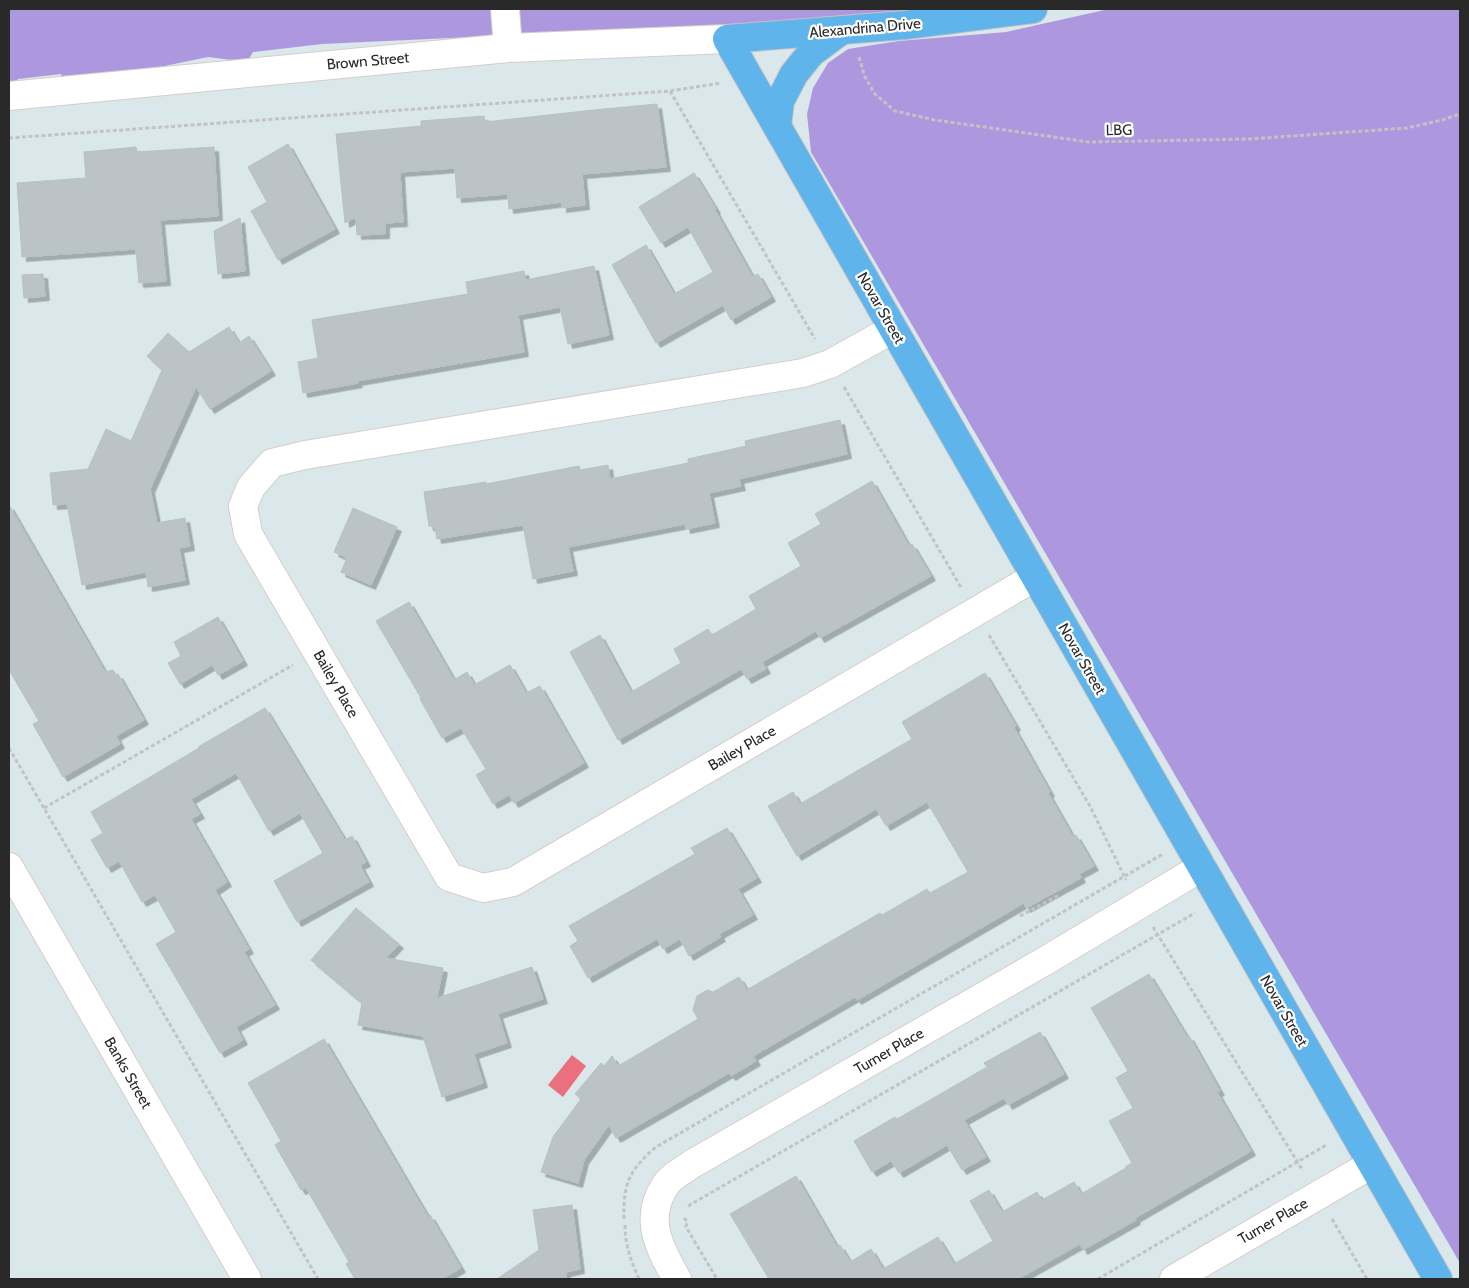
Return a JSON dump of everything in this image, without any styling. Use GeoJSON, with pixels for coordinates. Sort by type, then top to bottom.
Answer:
{"type":"FeatureCollection","features":[{"type":"Feature","properties":{"kind":"main road","name":"Alexandrina Drive"},"geometry":{"type":"LineString","coordinates":[[727,40],[906,25],[1033,9]]}},
{"type":"Feature","properties":{"kind":"main road"},"geometry":{"type":"LineString","coordinates":[[776,126],[780,101],[794,74],[812,52],[849,29]]}},
{"type":"Feature","properties":{"kind":"main road","name":"Novar Street"},"geometry":{"type":"LineString","coordinates":[[727,40],[1438,1279]]}},
{"type":"Feature","properties":{"kind":"street"},"geometry":{"type":"LineString","coordinates":[[506,9],[508,48]]}},
{"type":"Feature","properties":{"kind":"street","name":"Brown Street"},"geometry":{"type":"LineString","coordinates":[[9,96],[508,48],[727,40]]}},
{"type":"Feature","properties":{"kind":"street","name":"Bailey Place"},"geometry":{"type":"LineString","coordinates":[[893,328],[830,364],[803,373],[305,455],[272,463],[251,487],[243,506],[248,534],[450,877],[483,888],[514,882],[1035,577]]}},
{"type":"Feature","properties":{"kind":"street","name":"Banks Street"},"geometry":{"type":"LineString","coordinates":[[9,867],[247,1279]]}},
{"type":"Feature","properties":{"kind":"street","name":"Turner Place"},"geometry":{"type":"LineString","coordinates":[[677,1279],[662,1251],[653,1219],[665,1185],[692,1164],[1140,906],[1202,867]]}},
{"type":"Feature","properties":{"kind":"street","name":"Turner Place"},"geometry":{"type":"LineString","coordinates":[[1174,1279],[1372,1164]]}},
{"type":"Feature","properties":{"kind":"path","name":"LBG"},"geometry":{"type":"LineString","coordinates":[[849,29],[865,77],[875,94],[895,111],[935,120],[1089,142],[1249,139],[1407,128],[1460,114]]}},
{"type":"Feature","properties":{"kind":"path"},"geometry":{"type":"LineString","coordinates":[[9,138],[670,91],[750,79]]}},
{"type":"Feature","properties":{"kind":"path"},"geometry":{"type":"LineString","coordinates":[[670,91],[1090,806],[1140,906],[1317,1195],[1366,1279]]}},
{"type":"Feature","properties":{"kind":"path"},"geometry":{"type":"LineString","coordinates":[[44,808],[317,651]]}},
{"type":"Feature","properties":{"kind":"path"},"geometry":{"type":"LineString","coordinates":[[9,748],[318,1279]]}},
{"type":"Feature","properties":{"kind":"path"},"geometry":{"type":"LineString","coordinates":[[1020,916],[1057,896],[1047,878]]}},
{"type":"Feature","properties":{"kind":"path"},"geometry":{"type":"LineString","coordinates":[[716,1279],[686,1227],[687,1221],[683,1217],[687,1207],[1220,899]]}},
{"type":"Feature","properties":{"kind":"path"},"geometry":{"type":"LineString","coordinates":[[1098,1279],[1352,1130]]}},
{"type":"Feature","properties":{"kind":"shaded area"},"geometry":{"type":"Polygon","coordinates":[[[9,9],[923,9],[728,25],[322,44],[253,52],[247,62],[208,57],[121,75],[62,81],[61,74],[18,79],[9,91],[9,9]]]}},
{"type":"Feature","properties":{"kind":"shaded area"},"geometry":{"type":"Polygon","coordinates":[[[1109,9],[1460,9],[1460,1263],[811,152],[807,114],[813,88],[828,63],[848,49],[899,41],[1006,32],[1109,9]]]}},
{"type":"Feature","properties":{"kind":"shaded area"},"geometry":{"type":"Polygon","coordinates":[[[572,1055],[586,1066],[563,1097],[548,1085],[572,1055]]]}},
{"type":"Feature","properties":{"kind":"building"},"geometry":{"type":"Polygon","coordinates":[[[657,104],[666,167],[582,174],[585,205],[562,208],[562,202],[509,209],[508,194],[457,198],[455,168],[400,172],[403,222],[385,223],[385,234],[357,235],[356,217],[345,223],[336,134],[421,126],[421,121],[484,116],[485,122],[657,104]]]}},
{"type":"Feature","properties":{"kind":"building"},"geometry":{"type":"Polygon","coordinates":[[[288,144],[335,229],[278,260],[251,211],[267,202],[248,167],[288,144]]]}},
{"type":"Feature","properties":{"kind":"building"},"geometry":{"type":"Polygon","coordinates":[[[136,147],[137,152],[214,147],[218,216],[160,220],[166,281],[139,283],[136,249],[22,257],[17,183],[86,178],[84,152],[136,147]]]}},
{"type":"Feature","properties":{"kind":"building"},"geometry":{"type":"Polygon","coordinates":[[[694,173],[716,209],[752,276],[758,274],[771,297],[731,320],[723,305],[656,343],[612,265],[646,245],[674,294],[713,272],[688,227],[661,243],[639,207],[694,173]]]}},
{"type":"Feature","properties":{"kind":"building"},"geometry":{"type":"Polygon","coordinates":[[[240,218],[245,271],[218,274],[214,231],[240,218]]]}},
{"type":"Feature","properties":{"kind":"building"},"geometry":{"type":"Polygon","coordinates":[[[594,266],[609,335],[568,344],[560,307],[518,315],[524,352],[357,381],[358,383],[303,393],[298,362],[318,358],[312,320],[468,294],[466,282],[524,271],[526,280],[594,266]]]}},
{"type":"Feature","properties":{"kind":"building"},"geometry":{"type":"Polygon","coordinates":[[[43,274],[45,296],[24,298],[22,275],[43,274]]]}},
{"type":"Feature","properties":{"kind":"building"},"geometry":{"type":"Polygon","coordinates":[[[229,327],[239,343],[249,336],[271,371],[210,409],[196,387],[150,489],[157,523],[185,518],[190,546],[179,548],[185,580],[148,587],[146,572],[82,585],[67,504],[53,505],[50,473],[88,469],[106,429],[131,441],[162,370],[147,356],[168,333],[189,352],[229,327]]]}},
{"type":"Feature","properties":{"kind":"building"},"geometry":{"type":"Polygon","coordinates":[[[840,420],[847,454],[739,479],[741,486],[709,493],[715,523],[686,529],[685,524],[568,547],[573,571],[533,579],[523,525],[437,539],[435,527],[429,526],[424,492],[486,482],[486,484],[579,466],[580,470],[608,465],[610,479],[688,463],[688,459],[746,446],[745,441],[840,420]]]}},
{"type":"Feature","properties":{"kind":"building"},"geometry":{"type":"Polygon","coordinates":[[[872,481],[909,546],[912,544],[931,576],[820,638],[816,631],[762,662],[766,669],[747,679],[741,669],[618,740],[570,652],[600,635],[631,692],[681,663],[674,649],[708,629],[712,635],[756,609],[749,596],[801,566],[788,543],[821,524],[815,514],[872,481]]]}},
{"type":"Feature","properties":{"kind":"building"},"geometry":{"type":"Polygon","coordinates":[[[9,505],[105,672],[113,670],[116,675],[118,674],[144,720],[116,736],[120,744],[63,777],[33,724],[39,721],[9,670],[9,505]]]}},
{"type":"Feature","properties":{"kind":"building"},"geometry":{"type":"Polygon","coordinates":[[[353,508],[397,527],[371,585],[341,572],[347,558],[334,552],[353,508]]]}},
{"type":"Feature","properties":{"kind":"building"},"geometry":{"type":"Polygon","coordinates":[[[409,602],[454,680],[467,672],[474,685],[510,665],[526,693],[540,686],[584,763],[514,803],[509,795],[493,804],[476,775],[486,769],[461,728],[442,738],[376,621],[409,602]]]}},
{"type":"Feature","properties":{"kind":"building"},"geometry":{"type":"Polygon","coordinates":[[[218,617],[243,661],[218,675],[212,665],[180,684],[168,663],[181,656],[174,642],[218,617]]]}},
{"type":"Feature","properties":{"kind":"building"},"geometry":{"type":"Polygon","coordinates":[[[985,673],[1016,726],[1014,728],[1050,792],[1048,793],[1073,837],[1076,835],[1094,866],[1079,874],[1081,878],[1026,908],[1024,903],[857,1000],[855,997],[753,1056],[756,1061],[731,1076],[729,1073],[616,1138],[609,1125],[584,1160],[578,1183],[541,1172],[553,1137],[581,1099],[575,1094],[601,1063],[604,1066],[612,1056],[618,1066],[698,1019],[693,1010],[697,996],[707,990],[713,992],[739,977],[747,990],[880,913],[882,915],[927,889],[930,893],[968,872],[927,802],[886,826],[876,809],[797,856],[768,806],[793,792],[800,804],[912,739],[902,722],[985,673]]]}},
{"type":"Feature","properties":{"kind":"building"},"geometry":{"type":"Polygon","coordinates":[[[265,708],[345,840],[352,836],[366,862],[360,865],[369,882],[297,922],[274,881],[323,853],[300,813],[269,831],[236,773],[191,799],[200,814],[191,819],[227,882],[215,890],[249,949],[244,952],[275,1005],[236,1027],[243,1040],[220,1053],[156,944],[176,932],[155,895],[142,902],[119,861],[107,868],[91,840],[103,833],[91,812],[265,708]]]}},
{"type":"Feature","properties":{"kind":"building"},"geometry":{"type":"Polygon","coordinates":[[[727,828],[757,878],[738,889],[753,915],[719,934],[721,937],[689,956],[680,939],[663,949],[657,939],[588,978],[570,946],[578,941],[569,926],[695,854],[691,848],[727,828]]]}},
{"type":"Feature","properties":{"kind":"building"},"geometry":{"type":"Polygon","coordinates":[[[356,908],[399,944],[386,958],[443,968],[437,998],[532,967],[543,999],[498,1014],[507,1043],[474,1054],[483,1083],[442,1097],[423,1036],[358,1025],[362,1003],[311,960],[356,908]]]}},
{"type":"Feature","properties":{"kind":"building"},"geometry":{"type":"Polygon","coordinates":[[[1149,974],[1187,1037],[1189,1036],[1220,1091],[1217,1092],[1251,1151],[1083,1250],[1080,1244],[1018,1279],[769,1279],[730,1214],[796,1176],[837,1247],[840,1245],[850,1262],[871,1249],[883,1269],[938,1237],[954,1264],[993,1241],[970,1201],[989,1190],[1002,1212],[1037,1192],[1042,1200],[1074,1182],[1081,1194],[1126,1168],[1132,1163],[1109,1121],[1133,1108],[1116,1078],[1128,1071],[1091,1008],[1149,974]]]}},
{"type":"Feature","properties":{"kind":"building"},"geometry":{"type":"Polygon","coordinates":[[[1040,1032],[1064,1074],[1008,1105],[1004,1098],[964,1120],[986,1157],[962,1170],[947,1145],[899,1173],[891,1161],[872,1172],[854,1141],[895,1117],[897,1119],[987,1067],[984,1063],[1040,1032]]]}},
{"type":"Feature","properties":{"kind":"building"},"geometry":{"type":"Polygon","coordinates":[[[324,1039],[428,1217],[430,1215],[461,1268],[442,1279],[355,1279],[346,1264],[349,1262],[306,1188],[301,1190],[275,1145],[281,1141],[248,1083],[324,1039]]]}},
{"type":"Feature","properties":{"kind":"building"},"geometry":{"type":"Polygon","coordinates":[[[572,1205],[580,1269],[566,1272],[566,1279],[497,1279],[539,1250],[533,1210],[572,1205]]]}}]}
